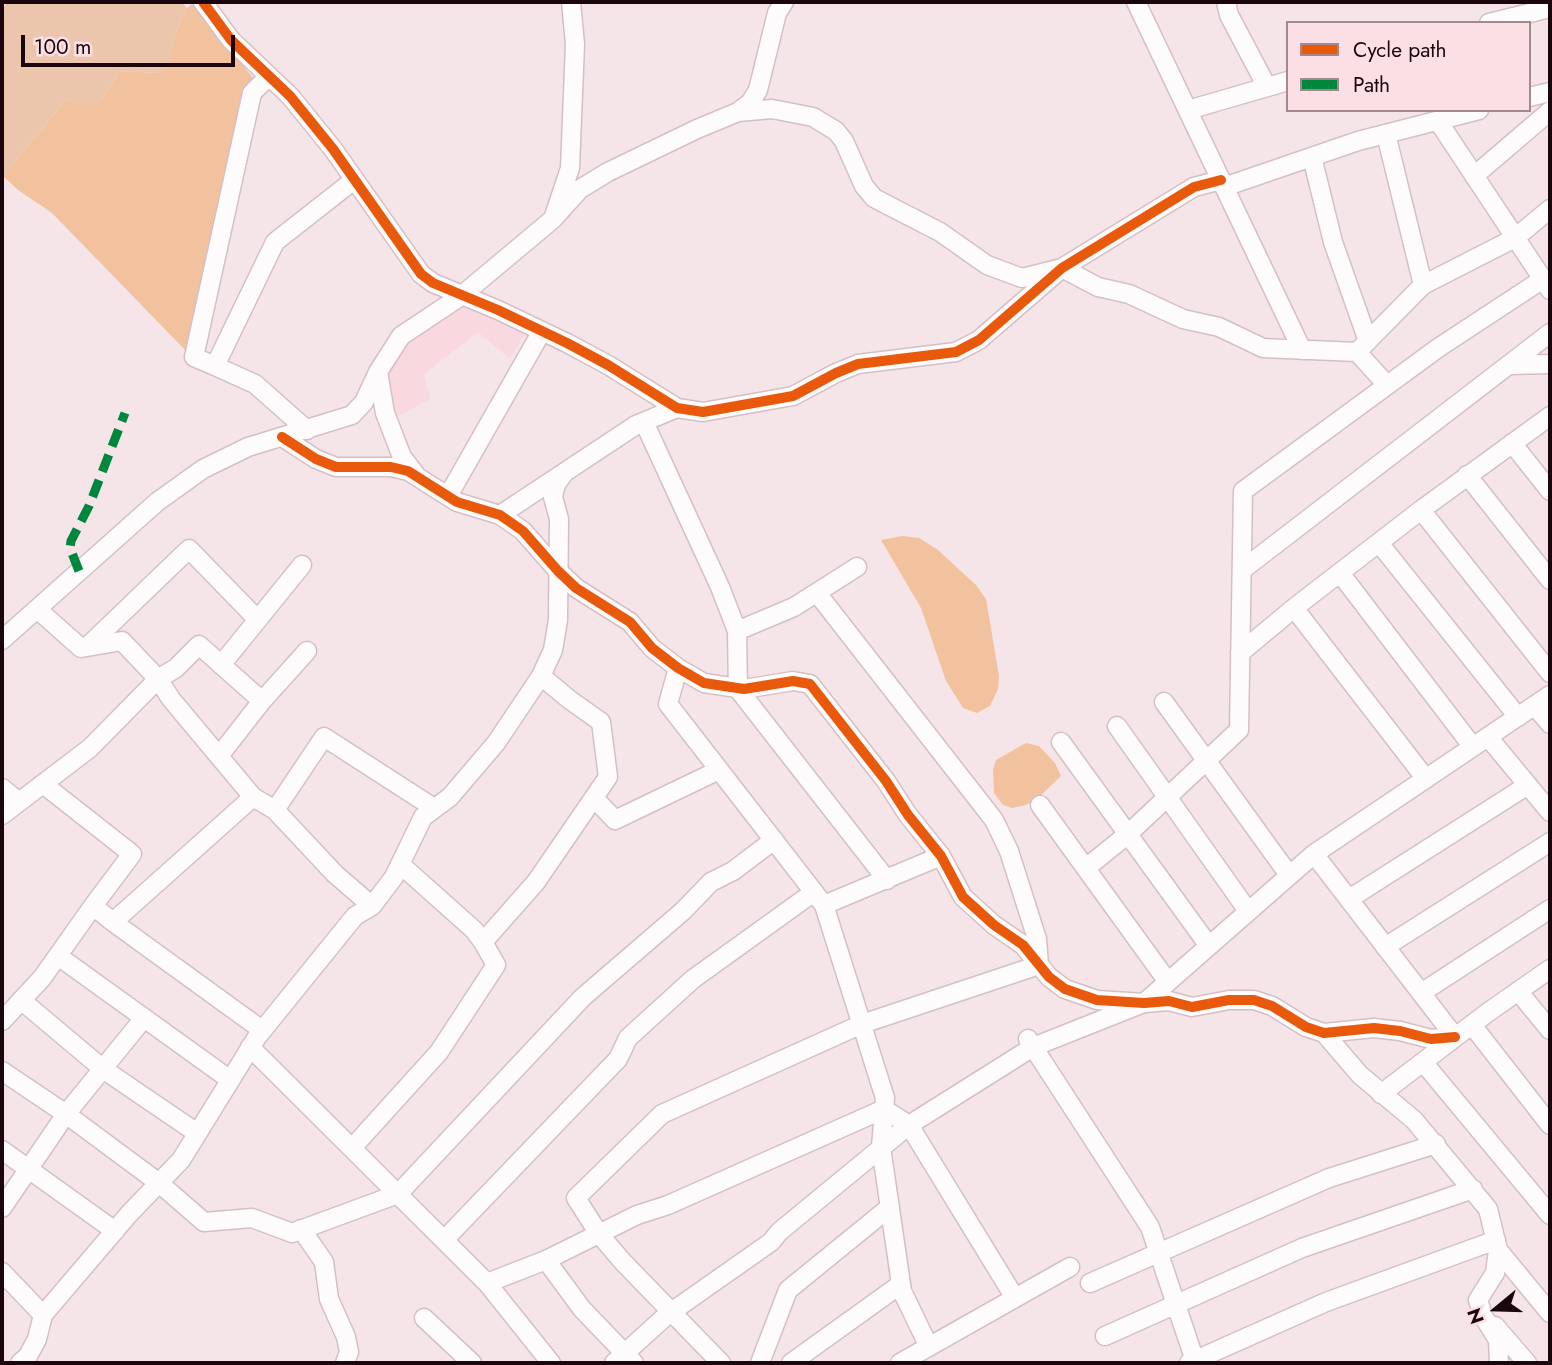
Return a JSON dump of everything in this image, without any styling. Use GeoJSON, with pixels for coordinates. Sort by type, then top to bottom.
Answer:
{"type":"FeatureCollection","features":[{"type":"Feature","properties":{"kind":"street"},"geometry":{"type":"LineString","coordinates":[[203,2],[232,40],[290,96],[421,274],[433,283],[498,310],[608,365],[677,408],[703,412],[793,396],[858,364],[957,352],[979,340],[1062,268],[1194,187],[1223,183],[1469,112]]}},
{"type":"Feature","properties":{"kind":"street"},"geometry":{"type":"LineString","coordinates":[[553,219],[569,168],[575,44],[571,2]]}},
{"type":"Feature","properties":{"kind":"street"},"geometry":{"type":"LineString","coordinates":[[2,640],[180,484],[203,469],[248,447],[352,415],[364,402],[378,372],[401,336],[461,296],[553,219],[580,189],[608,172],[738,112],[750,103],[758,90],[777,13],[784,2]]}},
{"type":"Feature","properties":{"kind":"street"},"geometry":{"type":"LineString","coordinates":[[1136,2],[1302,350]]}},
{"type":"Feature","properties":{"kind":"street"},"geometry":{"type":"LineString","coordinates":[[1226,2],[1229,15],[1267,88]]}},
{"type":"Feature","properties":{"kind":"street"},"geometry":{"type":"LineString","coordinates":[[1497,21],[1550,8]]}},
{"type":"Feature","properties":{"kind":"street"},"geometry":{"type":"LineString","coordinates":[[269,76],[252,93],[194,357],[255,384],[307,430]]}},
{"type":"Feature","properties":{"kind":"street"},"geometry":{"type":"LineString","coordinates":[[1188,110],[1286,82]]}},
{"type":"Feature","properties":{"kind":"street"},"geometry":{"type":"LineString","coordinates":[[1531,97],[1550,92]]}},
{"type":"Feature","properties":{"kind":"street"},"geometry":{"type":"LineString","coordinates":[[738,112],[772,109],[813,117],[836,131],[845,141],[864,186],[874,198],[940,232],[987,265],[1022,278],[1062,268],[1098,287],[1129,294],[1183,319],[1219,327],[1263,348],[1302,350],[1363,346],[1423,285],[1515,238],[1550,209]]}},
{"type":"Feature","properties":{"kind":"street"},"geometry":{"type":"LineString","coordinates":[[1474,176],[1550,111]]}},
{"type":"Feature","properties":{"kind":"street"},"geometry":{"type":"LineString","coordinates":[[1086,868],[1128,834],[1239,730],[1243,491],[1438,348],[1547,284],[1474,176],[1448,116]]}},
{"type":"Feature","properties":{"kind":"street"},"geometry":{"type":"LineString","coordinates":[[1386,134],[1423,285]]}},
{"type":"Feature","properties":{"kind":"street"},"geometry":{"type":"LineString","coordinates":[[1312,157],[1363,346],[1387,386]]}},
{"type":"Feature","properties":{"kind":"street"},"geometry":{"type":"LineString","coordinates":[[215,366],[275,242],[354,180]]}},
{"type":"Feature","properties":{"kind":"street"},"geometry":{"type":"LineString","coordinates":[[448,496],[542,331]]}},
{"type":"Feature","properties":{"kind":"street"},"geometry":{"type":"LineString","coordinates":[[1242,570],[1550,333]]}},
{"type":"Feature","properties":{"kind":"street"},"geometry":{"type":"LineString","coordinates":[[1509,365],[1550,363]]}},
{"type":"Feature","properties":{"kind":"street"},"geometry":{"type":"LineString","coordinates":[[378,372],[385,413],[402,457],[419,478]]}},
{"type":"Feature","properties":{"kind":"street"},"geometry":{"type":"LineString","coordinates":[[500,516],[644,422],[677,408]]}},
{"type":"Feature","properties":{"kind":"street"},"geometry":{"type":"LineString","coordinates":[[1241,653],[1294,608],[1421,510],[1550,416]]}},
{"type":"Feature","properties":{"kind":"street"},"geometry":{"type":"LineString","coordinates":[[644,422],[720,587],[737,631],[738,689],[887,880]]}},
{"type":"Feature","properties":{"kind":"street"},"geometry":{"type":"LineString","coordinates":[[282,437],[316,459],[336,467],[391,467],[408,471],[457,502],[500,516],[523,531],[576,587],[630,622],[652,648],[704,683],[738,689],[793,681],[810,684],[941,856],[963,897],[994,925],[1023,945],[1049,977],[1065,989],[1097,1000],[1144,1003],[1169,1001],[1192,1007],[1229,1000],[1254,1000],[1272,1006],[1306,1027],[1324,1033],[1374,1028],[1400,1031],[1431,1040],[1455,1038]]}},
{"type":"Feature","properties":{"kind":"street"},"geometry":{"type":"LineString","coordinates":[[1512,443],[1550,491]]}},
{"type":"Feature","properties":{"kind":"street"},"geometry":{"type":"LineString","coordinates":[[20,1363],[28,1356],[37,1339],[43,1315],[181,1160],[262,1030],[355,916],[372,906],[394,877],[423,817],[450,797],[496,743],[541,676],[553,650],[558,621],[559,519],[553,496],[556,484],[565,472]]}},
{"type":"Feature","properties":{"kind":"street"},"geometry":{"type":"LineString","coordinates":[[1467,475],[1550,580]]}},
{"type":"Feature","properties":{"kind":"street"},"geometry":{"type":"LineString","coordinates":[[1421,510],[1550,673]]}},
{"type":"Feature","properties":{"kind":"street"},"geometry":{"type":"LineString","coordinates":[[1379,543],[1518,717]]}},
{"type":"Feature","properties":{"kind":"street"},"geometry":{"type":"LineString","coordinates":[[88,646],[189,549],[257,619]]}},
{"type":"Feature","properties":{"kind":"street"},"geometry":{"type":"LineString","coordinates":[[221,665],[302,565]]}},
{"type":"Feature","properties":{"kind":"street"},"geometry":{"type":"LineString","coordinates":[[737,631],[794,607],[857,567]]}},
{"type":"Feature","properties":{"kind":"street"},"geometry":{"type":"LineString","coordinates":[[1340,573],[1480,742],[1528,785],[1550,812]]}},
{"type":"Feature","properties":{"kind":"street"},"geometry":{"type":"LineString","coordinates":[[817,593],[994,820],[1009,851],[1033,928],[1039,965]]}},
{"type":"Feature","properties":{"kind":"street"},"geometry":{"type":"LineString","coordinates":[[1294,608],[1426,779]]}},
{"type":"Feature","properties":{"kind":"street"},"geometry":{"type":"LineString","coordinates":[[37,609],[80,648],[122,641],[158,678],[172,699],[253,797],[275,810],[335,874],[372,906]]}},
{"type":"Feature","properties":{"kind":"street"},"geometry":{"type":"LineString","coordinates":[[2,815],[90,748],[158,678],[176,668],[199,645],[262,701]]}},
{"type":"Feature","properties":{"kind":"street"},"geometry":{"type":"LineString","coordinates":[[219,756],[262,701],[307,651]]}},
{"type":"Feature","properties":{"kind":"street"},"geometry":{"type":"LineString","coordinates":[[678,668],[668,704],[819,898],[885,1098],[881,1147],[902,1291],[929,1348]]}},
{"type":"Feature","properties":{"kind":"street"},"geometry":{"type":"LineString","coordinates":[[483,942],[536,882],[608,778],[601,722],[541,676]]}},
{"type":"Feature","properties":{"kind":"street"},"geometry":{"type":"LineString","coordinates":[[546,1260],[624,1360],[671,1312],[771,1242],[779,1232],[909,1125],[1031,1043],[1144,1003],[1314,854],[1550,695]]}},
{"type":"Feature","properties":{"kind":"street"},"geometry":{"type":"LineString","coordinates":[[1164,702],[1289,875]]}},
{"type":"Feature","properties":{"kind":"street"},"geometry":{"type":"LineString","coordinates":[[1535,706],[1550,724]]}},
{"type":"Feature","properties":{"kind":"street"},"geometry":{"type":"LineString","coordinates":[[1117,726],[1248,912]]}},
{"type":"Feature","properties":{"kind":"street"},"geometry":{"type":"LineString","coordinates":[[275,810],[324,737],[435,808]]}},
{"type":"Feature","properties":{"kind":"street"},"geometry":{"type":"LineString","coordinates":[[1061,742],[1209,946]]}},
{"type":"Feature","properties":{"kind":"street"},"geometry":{"type":"LineString","coordinates":[[594,798],[615,820],[719,770]]}},
{"type":"Feature","properties":{"kind":"street"},"geometry":{"type":"LineString","coordinates":[[2,1021],[42,978],[132,854],[43,784]]}},
{"type":"Feature","properties":{"kind":"street"},"geometry":{"type":"LineString","coordinates":[[1349,900],[1528,785]]}},
{"type":"Feature","properties":{"kind":"street"},"geometry":{"type":"LineString","coordinates":[[2,788],[19,802]]}},
{"type":"Feature","properties":{"kind":"street"},"geometry":{"type":"LineString","coordinates":[[113,922],[253,797]]}},
{"type":"Feature","properties":{"kind":"street"},"geometry":{"type":"LineString","coordinates":[[1040,805],[1168,982]]}},
{"type":"Feature","properties":{"kind":"street"},"geometry":{"type":"LineString","coordinates":[[2,1071],[66,1114],[159,1183],[204,1222],[252,1218],[292,1233],[398,1194],[583,996],[683,911],[711,882],[733,871],[774,840]]}},
{"type":"Feature","properties":{"kind":"street"},"geometry":{"type":"LineString","coordinates":[[1385,947],[1550,842]]}},
{"type":"Feature","properties":{"kind":"street"},"geometry":{"type":"LineString","coordinates":[[1314,854],[1455,1038]]}},
{"type":"Feature","properties":{"kind":"street"},"geometry":{"type":"LineString","coordinates":[[444,1240],[618,1059],[628,1038],[693,979],[819,898],[887,880],[941,856]]}},
{"type":"Feature","properties":{"kind":"street"},"geometry":{"type":"LineString","coordinates":[[352,1148],[439,1052],[496,964],[474,930],[400,864]]}},
{"type":"Feature","properties":{"kind":"street"},"geometry":{"type":"LineString","coordinates":[[93,906],[262,1030]]}},
{"type":"Feature","properties":{"kind":"street"},"geometry":{"type":"LineString","coordinates":[[1421,993],[1550,909]]}},
{"type":"Feature","properties":{"kind":"street"},"geometry":{"type":"LineString","coordinates":[[58,956],[229,1079]]}},
{"type":"Feature","properties":{"kind":"street"},"geometry":{"type":"LineString","coordinates":[[721,1363],[599,1234],[576,1198],[662,1114],[862,1024],[1039,965]]}},
{"type":"Feature","properties":{"kind":"street"},"geometry":{"type":"LineString","coordinates":[[1381,1094],[1550,969]]}},
{"type":"Feature","properties":{"kind":"street"},"geometry":{"type":"LineString","coordinates":[[1518,991],[1550,1030]]}},
{"type":"Feature","properties":{"kind":"street"},"geometry":{"type":"LineString","coordinates":[[21,1000],[103,1069],[197,1133]]}},
{"type":"Feature","properties":{"kind":"street"},"geometry":{"type":"LineString","coordinates":[[2,1208],[66,1114],[144,1018]]}},
{"type":"Feature","properties":{"kind":"street"},"geometry":{"type":"LineString","coordinates":[[1472,1025],[1550,1125]]}},
{"type":"Feature","properties":{"kind":"street"},"geometry":{"type":"LineString","coordinates":[[1324,1033],[1360,1075],[1414,1120],[1489,1209],[1497,1245],[1495,1273],[1478,1300],[1498,1340],[1499,1363]]}},
{"type":"Feature","properties":{"kind":"street"},"geometry":{"type":"LineString","coordinates":[[1031,1043],[1150,1227],[1192,1362],[1326,1302],[1497,1245]]}},
{"type":"Feature","properties":{"kind":"street"},"geometry":{"type":"LineString","coordinates":[[250,1047],[487,1283],[551,1363]]}},
{"type":"Feature","properties":{"kind":"street"},"geometry":{"type":"LineString","coordinates":[[1423,1062],[1550,1215]]}},
{"type":"Feature","properties":{"kind":"street"},"geometry":{"type":"LineString","coordinates":[[884,1109],[909,1125],[1015,1298]]}},
{"type":"Feature","properties":{"kind":"street"},"geometry":{"type":"LineString","coordinates":[[487,1283],[546,1260],[599,1234],[884,1109]]}},
{"type":"Feature","properties":{"kind":"street"},"geometry":{"type":"LineString","coordinates":[[1090,1283],[1329,1178],[1436,1144]]}},
{"type":"Feature","properties":{"kind":"street"},"geometry":{"type":"LineString","coordinates":[[2,1150],[115,1231]]}},
{"type":"Feature","properties":{"kind":"street"},"geometry":{"type":"LineString","coordinates":[[1105,1336],[1303,1248],[1473,1189]]}},
{"type":"Feature","properties":{"kind":"street"},"geometry":{"type":"LineString","coordinates":[[760,1363],[788,1290],[890,1207]]}},
{"type":"Feature","properties":{"kind":"street"},"geometry":{"type":"LineString","coordinates":[[301,1229],[324,1262],[329,1298],[346,1337],[349,1352],[345,1363]]}},
{"type":"Feature","properties":{"kind":"street"},"geometry":{"type":"LineString","coordinates":[[1497,1245],[1550,1313]]}},
{"type":"Feature","properties":{"kind":"street"},"geometry":{"type":"LineString","coordinates":[[900,1363],[1070,1267]]}},
{"type":"Feature","properties":{"kind":"street"},"geometry":{"type":"LineString","coordinates":[[2,1272],[43,1315]]}},
{"type":"Feature","properties":{"kind":"street"},"geometry":{"type":"LineString","coordinates":[[791,1363],[901,1284]]}},
{"type":"Feature","properties":{"kind":"street"},"geometry":{"type":"LineString","coordinates":[[1480,1307],[1527,1363]]}},
{"type":"Feature","properties":{"kind":"street"},"geometry":{"type":"LineString","coordinates":[[424,1318],[472,1363]]}},
{"type":"Feature","properties":{"kind":"shaded area"},"geometry":{"type":"Polygon","coordinates":[[[7,2],[182,2],[187,8],[175,34],[170,66],[160,73],[120,71],[102,99],[90,107],[66,100],[3,176],[2,10],[7,2]]]}},
{"type":"Feature","properties":{"kind":"shaded area"},"geometry":{"type":"Polygon","coordinates":[[[192,4],[254,79],[189,354],[52,213],[18,190],[3,176],[66,100],[90,106],[102,99],[120,71],[160,73],[169,66],[175,34],[187,8],[192,4]]]}},
{"type":"Feature","properties":{"kind":"shaded area"},"geometry":{"type":"Polygon","coordinates":[[[461,296],[530,325],[510,359],[478,332],[424,374],[430,399],[388,422],[378,372],[401,336],[461,296]]]}},
{"type":"Feature","properties":{"kind":"shaded area"},"geometry":{"type":"Polygon","coordinates":[[[902,536],[919,538],[938,550],[976,585],[986,599],[999,676],[998,689],[990,706],[977,713],[963,708],[946,681],[921,608],[881,540],[902,536]]]}},
{"type":"Feature","properties":{"kind":"shaded area"},"geometry":{"type":"Polygon","coordinates":[[[1026,743],[1039,746],[1055,763],[1061,776],[1038,798],[1026,805],[1012,808],[1003,805],[994,793],[993,770],[996,760],[1026,743]]]}},
{"type":"Feature","properties":{"kind":"marked path"},"geometry":{"type":"LineString","coordinates":[[79,571],[70,548],[71,541],[89,506],[125,413]]}},
{"type":"Feature","properties":{"kind":"cycle path"},"geometry":{"type":"LineString","coordinates":[[203,2],[231,40],[290,96],[333,149],[421,274],[433,283],[567,343],[677,408],[703,412],[793,396],[858,364],[956,352],[979,340],[1062,268],[1194,187],[1221,180]]}},
{"type":"Feature","properties":{"kind":"cycle path"},"geometry":{"type":"LineString","coordinates":[[282,437],[316,459],[336,467],[391,467],[408,471],[457,502],[500,515],[523,531],[576,588],[630,622],[652,648],[704,683],[744,689],[793,681],[810,684],[941,856],[963,897],[994,925],[1023,945],[1049,977],[1065,989],[1097,1000],[1144,1003],[1169,1001],[1192,1007],[1229,1000],[1254,1000],[1272,1006],[1306,1027],[1324,1033],[1374,1028],[1431,1039],[1455,1037]]}}]}
